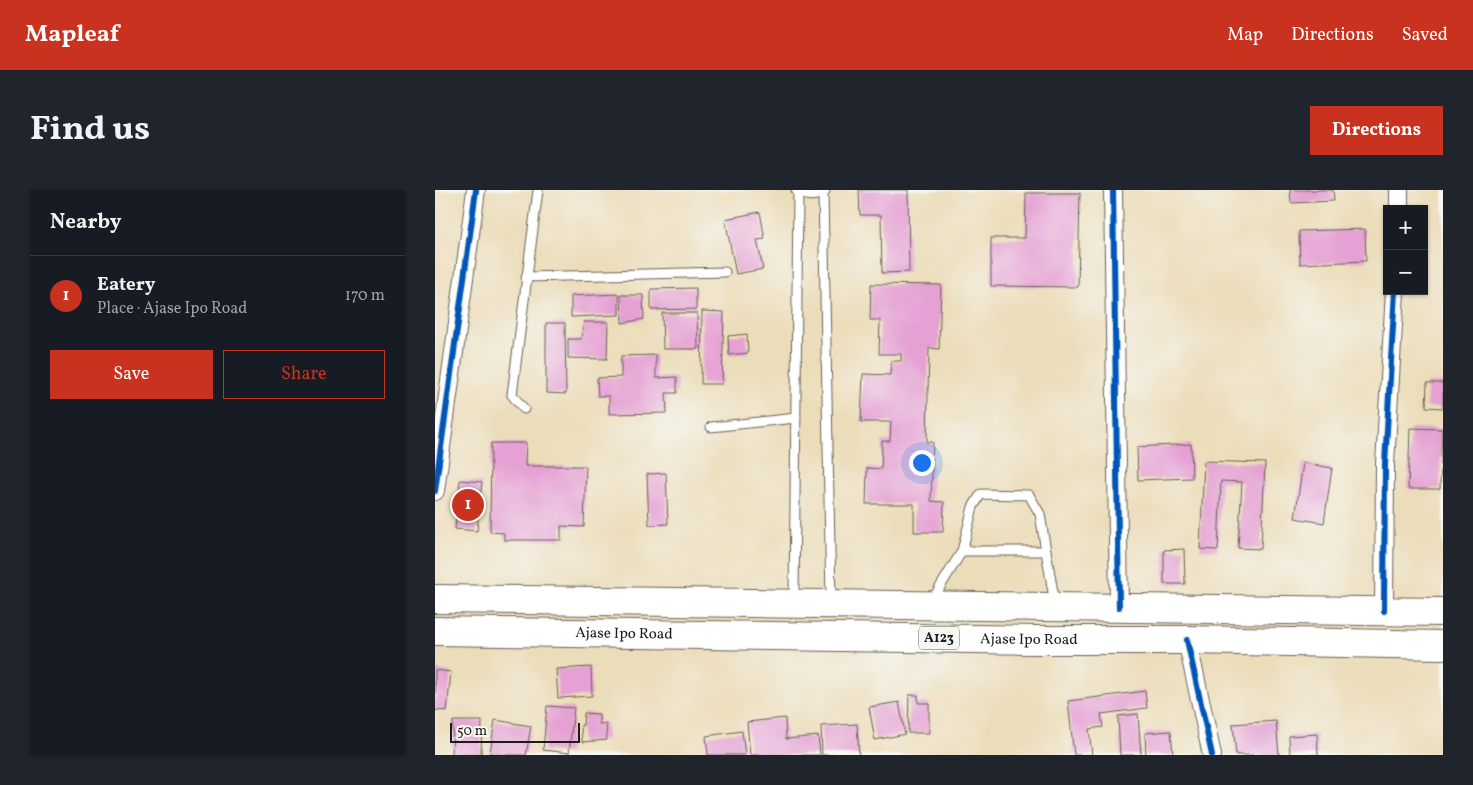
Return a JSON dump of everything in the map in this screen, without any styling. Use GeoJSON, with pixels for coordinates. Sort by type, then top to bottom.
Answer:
{"type":"FeatureCollection","features":[{"type":"Feature","properties":{"kind":"highway","name":"A123"},"geometry":{"type":"LineString","coordinates":[[435,599],[794,602],[1443,612]]}},
{"type":"Feature","properties":{"kind":"highway","name":"Ajase Ipo Road"},"geometry":{"type":"LineString","coordinates":[[435,632],[1035,640],[1187,640],[1443,645]]}},
{"type":"Feature","properties":{"kind":"street"},"geometry":{"type":"LineString","coordinates":[[435,491],[476,190]]}},
{"type":"Feature","properties":{"kind":"street"},"geometry":{"type":"LineString","coordinates":[[1113,190],[1119,607]]}},
{"type":"Feature","properties":{"kind":"street"},"geometry":{"type":"LineString","coordinates":[[1399,190],[1399,205]]}},
{"type":"Feature","properties":{"kind":"street"},"geometry":{"type":"LineString","coordinates":[[1384,611],[1385,464],[1395,295]]}},
{"type":"Feature","properties":{"kind":"street"},"geometry":{"type":"LineString","coordinates":[[1187,640],[1212,755]]}},
{"type":"Feature","properties":{"kind":"lane"},"geometry":{"type":"LineString","coordinates":[[524,409],[512,395],[538,190]]}},
{"type":"Feature","properties":{"kind":"lane"},"geometry":{"type":"LineString","coordinates":[[794,602],[797,191],[806,196],[815,196],[824,192],[831,603]]}},
{"type":"Feature","properties":{"kind":"lane"},"geometry":{"type":"LineString","coordinates":[[526,277],[725,272]]}},
{"type":"Feature","properties":{"kind":"lane"},"geometry":{"type":"LineString","coordinates":[[711,427],[796,418]]}},
{"type":"Feature","properties":{"kind":"lane"},"geometry":{"type":"LineString","coordinates":[[930,604],[962,550],[973,507],[981,494],[1029,495],[1040,514],[1056,606]]}},
{"type":"Feature","properties":{"kind":"lane"},"geometry":{"type":"LineString","coordinates":[[962,550],[1046,552]]}},
{"type":"Feature","properties":{"kind":"building"},"geometry":{"type":"Polygon","coordinates":[[[859,190],[908,190],[909,272],[882,273],[881,215],[860,215],[859,190]]]}},
{"type":"Feature","properties":{"kind":"building"},"geometry":{"type":"Polygon","coordinates":[[[1290,190],[1333,190],[1334,201],[1291,203],[1290,190]]]}},
{"type":"Feature","properties":{"kind":"building"},"geometry":{"type":"Polygon","coordinates":[[[1026,193],[1080,193],[1078,287],[991,286],[991,238],[1025,238],[1026,193]]]}},
{"type":"Feature","properties":{"kind":"building"},"geometry":{"type":"Polygon","coordinates":[[[760,212],[765,239],[757,240],[763,269],[736,274],[725,219],[760,212]]]}},
{"type":"Feature","properties":{"kind":"building"},"geometry":{"type":"Polygon","coordinates":[[[1365,229],[1366,261],[1300,264],[1299,231],[1365,229]]]}},
{"type":"Feature","properties":{"kind":"building"},"geometry":{"type":"Polygon","coordinates":[[[871,284],[941,285],[939,349],[929,348],[927,442],[933,442],[931,501],[944,502],[943,532],[914,532],[914,504],[866,504],[867,468],[881,469],[882,441],[890,441],[891,422],[861,422],[863,374],[890,375],[891,361],[901,361],[901,354],[879,354],[880,320],[870,320],[871,284]]]}},
{"type":"Feature","properties":{"kind":"building"},"geometry":{"type":"Polygon","coordinates":[[[696,288],[696,309],[651,310],[651,289],[696,288]]]}},
{"type":"Feature","properties":{"kind":"building"},"geometry":{"type":"Polygon","coordinates":[[[619,294],[619,315],[571,317],[571,296],[619,294]]]}},
{"type":"Feature","properties":{"kind":"building"},"geometry":{"type":"Polygon","coordinates":[[[621,295],[643,295],[644,319],[622,323],[621,295]]]}},
{"type":"Feature","properties":{"kind":"building"},"geometry":{"type":"Polygon","coordinates":[[[702,311],[724,312],[722,384],[701,384],[702,311]]]}},
{"type":"Feature","properties":{"kind":"building"},"geometry":{"type":"Polygon","coordinates":[[[662,313],[697,313],[698,349],[663,349],[662,313]]]}},
{"type":"Feature","properties":{"kind":"building"},"geometry":{"type":"Polygon","coordinates":[[[584,322],[608,322],[607,359],[568,358],[568,339],[581,339],[584,322]]]}},
{"type":"Feature","properties":{"kind":"building"},"geometry":{"type":"Polygon","coordinates":[[[546,323],[565,323],[566,394],[546,393],[546,323]]]}},
{"type":"Feature","properties":{"kind":"building"},"geometry":{"type":"Polygon","coordinates":[[[747,334],[748,353],[729,355],[728,336],[747,334]]]}},
{"type":"Feature","properties":{"kind":"building"},"geometry":{"type":"Polygon","coordinates":[[[656,355],[656,378],[677,377],[677,393],[666,393],[667,413],[609,414],[609,396],[598,396],[597,378],[621,377],[621,356],[656,355]]]}},
{"type":"Feature","properties":{"kind":"building"},"geometry":{"type":"Polygon","coordinates":[[[1427,383],[1443,383],[1443,408],[1426,407],[1427,383]]]}},
{"type":"Feature","properties":{"kind":"building"},"geometry":{"type":"Polygon","coordinates":[[[1410,428],[1442,429],[1440,489],[1408,489],[1410,428]]]}},
{"type":"Feature","properties":{"kind":"building"},"geometry":{"type":"Polygon","coordinates":[[[491,443],[526,443],[525,466],[586,466],[584,527],[561,526],[561,540],[504,540],[504,533],[490,532],[491,443]]]}},
{"type":"Feature","properties":{"kind":"building"},"geometry":{"type":"Polygon","coordinates":[[[1191,444],[1192,478],[1138,480],[1137,447],[1191,444]]]}},
{"type":"Feature","properties":{"kind":"building"},"geometry":{"type":"Polygon","coordinates":[[[1204,461],[1265,463],[1261,549],[1238,548],[1242,482],[1221,481],[1218,550],[1200,549],[1204,461]]]}},
{"type":"Feature","properties":{"kind":"building"},"geometry":{"type":"Polygon","coordinates":[[[1303,463],[1332,468],[1324,523],[1295,518],[1303,463]]]}},
{"type":"Feature","properties":{"kind":"building"},"geometry":{"type":"Polygon","coordinates":[[[666,473],[668,524],[649,525],[647,474],[666,473]]]}},
{"type":"Feature","properties":{"kind":"building"},"geometry":{"type":"Polygon","coordinates":[[[460,480],[482,482],[477,531],[455,529],[460,480]]]}},
{"type":"Feature","properties":{"kind":"building"},"geometry":{"type":"Polygon","coordinates":[[[1184,549],[1185,584],[1164,584],[1164,550],[1184,549]]]}},
{"type":"Feature","properties":{"kind":"building"},"geometry":{"type":"Polygon","coordinates":[[[591,667],[592,696],[558,698],[556,669],[591,667]]]}},
{"type":"Feature","properties":{"kind":"building"},"geometry":{"type":"Polygon","coordinates":[[[435,670],[451,672],[447,711],[435,710],[435,670]]]}},
{"type":"Feature","properties":{"kind":"building"},"geometry":{"type":"Polygon","coordinates":[[[1145,691],[1147,708],[1101,714],[1103,727],[1089,729],[1092,755],[1074,755],[1068,701],[1145,691]]]}},
{"type":"Feature","properties":{"kind":"building"},"geometry":{"type":"Polygon","coordinates":[[[909,695],[918,695],[918,703],[929,703],[929,733],[908,733],[909,695]]]}},
{"type":"Feature","properties":{"kind":"building"},"geometry":{"type":"Polygon","coordinates":[[[899,702],[905,734],[875,740],[869,707],[899,702]]]}},
{"type":"Feature","properties":{"kind":"building"},"geometry":{"type":"Polygon","coordinates":[[[547,706],[574,708],[569,753],[543,750],[547,706]]]}},
{"type":"Feature","properties":{"kind":"building"},"geometry":{"type":"Polygon","coordinates":[[[584,713],[599,714],[599,724],[606,723],[607,740],[582,742],[581,725],[583,725],[584,713]]]}},
{"type":"Feature","properties":{"kind":"building"},"geometry":{"type":"Polygon","coordinates":[[[1138,714],[1141,755],[1120,755],[1118,716],[1138,714]]]}},
{"type":"Feature","properties":{"kind":"building"},"geometry":{"type":"Polygon","coordinates":[[[785,718],[786,739],[818,736],[820,755],[750,755],[747,722],[785,718]]]}},
{"type":"Feature","properties":{"kind":"building"},"geometry":{"type":"Polygon","coordinates":[[[495,720],[531,726],[526,755],[490,753],[495,720]]]}},
{"type":"Feature","properties":{"kind":"building"},"geometry":{"type":"Polygon","coordinates":[[[453,721],[482,721],[481,755],[452,755],[453,721]]]}},
{"type":"Feature","properties":{"kind":"building"},"geometry":{"type":"Polygon","coordinates":[[[1276,721],[1279,755],[1236,755],[1233,724],[1276,721]]]}},
{"type":"Feature","properties":{"kind":"building"},"geometry":{"type":"Polygon","coordinates":[[[857,724],[859,755],[822,755],[821,726],[857,724]]]}},
{"type":"Feature","properties":{"kind":"building"},"geometry":{"type":"Polygon","coordinates":[[[742,731],[745,755],[708,755],[706,736],[742,731]]]}},
{"type":"Feature","properties":{"kind":"building"},"geometry":{"type":"Polygon","coordinates":[[[1171,731],[1173,755],[1146,755],[1145,733],[1171,731]]]}},
{"type":"Feature","properties":{"kind":"building"},"geometry":{"type":"Polygon","coordinates":[[[1317,734],[1318,755],[1290,755],[1289,736],[1317,734]]]}},
{"type":"Feature","properties":{"kind":"cycle path"},"geometry":{"type":"LineString","coordinates":[[435,491],[476,190]]}},
{"type":"Feature","properties":{"kind":"cycle path"},"geometry":{"type":"LineString","coordinates":[[1113,190],[1119,607]]}},
{"type":"Feature","properties":{"kind":"cycle path"},"geometry":{"type":"LineString","coordinates":[[1384,611],[1385,464],[1395,295]]}},
{"type":"Feature","properties":{"kind":"cycle path"},"geometry":{"type":"LineString","coordinates":[[1187,640],[1212,755]]}},
{"type":"Feature","properties":{"kind":"place","name":"Eatery"},"geometry":{"type":"Point","coordinates":[468,505]}}]}
